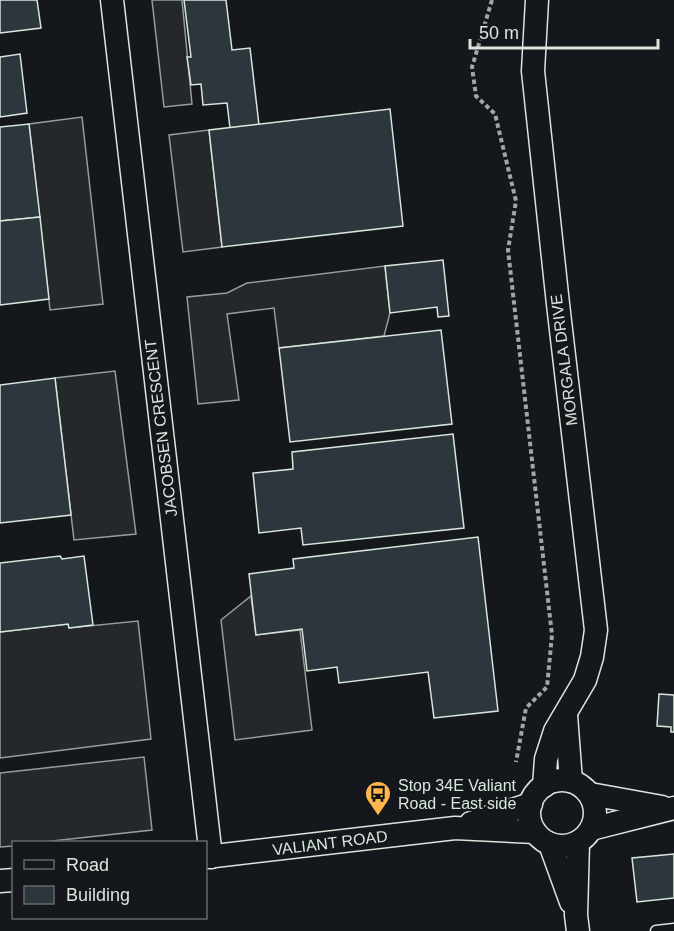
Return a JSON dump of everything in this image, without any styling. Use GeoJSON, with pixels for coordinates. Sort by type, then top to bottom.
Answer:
{"type":"FeatureCollection","features":[{"type":"Feature","properties":{"kind":"street","name":"JACOBSEN CRESCENT"},"geometry":{"type":"LineString","coordinates":[[112,0],[206,841]]}},
{"type":"Feature","properties":{"kind":"street","name":"MORGALA DRIVE"},"geometry":{"type":"LineString","coordinates":[[537,0],[533,70],[596,630],[592,657],[585,680],[555,731],[546,759],[544,786]]}},
{"type":"Feature","properties":{"kind":"street"},"geometry":{"type":"LineString","coordinates":[[566,713],[580,788],[595,807],[595,818],[585,836],[577,923]]}},
{"type":"Feature","properties":{"kind":"street"},"geometry":{"type":"LineString","coordinates":[[577,923],[543,838],[530,816],[531,804],[536,794],[544,786],[560,780],[580,788],[671,808]]}},
{"type":"Feature","properties":{"kind":"street","name":"VALIANT ROAD"},"geometry":{"type":"LineString","coordinates":[[208,857],[455,828],[531,804]]}},
{"type":"Feature","properties":{"kind":"street"},"geometry":{"type":"LineString","coordinates":[[543,838],[562,846],[585,836],[671,808]]}},
{"type":"Feature","properties":{"kind":"street","name":"VALIANT ROAD"},"geometry":{"type":"LineString","coordinates":[[455,828],[543,838]]}},
{"type":"Feature","properties":{"kind":"lane"},"geometry":{"type":"LineString","coordinates":[[656,931],[674,929]]}},
{"type":"Feature","properties":{"kind":"path"},"geometry":{"type":"LineString","coordinates":[[492,0],[472,67],[476,96],[495,114],[516,201],[508,250],[552,635],[547,687],[526,708],[516,762]]}},
{"type":"Feature","properties":{"kind":"shaded area"},"geometry":{"type":"Polygon","coordinates":[[[152,0],[182,0],[192,104],[164,107],[152,0]]]}},
{"type":"Feature","properties":{"kind":"shaded area"},"geometry":{"type":"Polygon","coordinates":[[[82,117],[103,304],[50,310],[29,124],[82,117]]]}},
{"type":"Feature","properties":{"kind":"shaded area"},"geometry":{"type":"Polygon","coordinates":[[[209,130],[222,247],[183,252],[169,135],[209,130]]]}},
{"type":"Feature","properties":{"kind":"shaded area"},"geometry":{"type":"Polygon","coordinates":[[[385,266],[390,313],[384,336],[279,348],[274,308],[227,314],[239,400],[198,404],[187,297],[227,293],[247,283],[385,266]]]}},
{"type":"Feature","properties":{"kind":"shaded area"},"geometry":{"type":"Polygon","coordinates":[[[115,371],[136,534],[74,540],[55,378],[115,371]]]}},
{"type":"Feature","properties":{"kind":"shaded area"},"geometry":{"type":"Polygon","coordinates":[[[251,596],[256,635],[300,630],[312,730],[235,740],[221,620],[251,596]]]}},
{"type":"Feature","properties":{"kind":"shaded area"},"geometry":{"type":"Polygon","coordinates":[[[138,621],[151,739],[0,758],[0,632],[68,624],[69,628],[138,621]]]}},
{"type":"Feature","properties":{"kind":"shaded area"},"geometry":{"type":"Polygon","coordinates":[[[144,757],[152,830],[52,841],[12,841],[12,846],[0,847],[0,773],[144,757]]]}},
{"type":"Feature","properties":{"kind":"building"},"geometry":{"type":"Polygon","coordinates":[[[0,0],[37,0],[41,28],[0,33],[0,0]]]}},
{"type":"Feature","properties":{"kind":"building"},"geometry":{"type":"Polygon","coordinates":[[[184,0],[226,0],[232,50],[250,48],[259,125],[230,128],[227,103],[203,105],[201,84],[191,85],[187,57],[191,57],[184,0]]]}},
{"type":"Feature","properties":{"kind":"building"},"geometry":{"type":"Polygon","coordinates":[[[20,54],[27,113],[0,117],[0,57],[20,54]]]}},
{"type":"Feature","properties":{"kind":"building"},"geometry":{"type":"Polygon","coordinates":[[[390,109],[403,226],[222,247],[209,130],[390,109]]]}},
{"type":"Feature","properties":{"kind":"building"},"geometry":{"type":"Polygon","coordinates":[[[29,124],[40,217],[0,221],[0,127],[29,124]]]}},
{"type":"Feature","properties":{"kind":"building"},"geometry":{"type":"Polygon","coordinates":[[[40,217],[49,299],[0,305],[0,221],[40,217]]]}},
{"type":"Feature","properties":{"kind":"building"},"geometry":{"type":"Polygon","coordinates":[[[443,260],[449,316],[438,317],[437,307],[390,313],[385,266],[443,260]]]}},
{"type":"Feature","properties":{"kind":"building"},"geometry":{"type":"Polygon","coordinates":[[[441,330],[452,424],[290,442],[279,348],[441,330]]]}},
{"type":"Feature","properties":{"kind":"building"},"geometry":{"type":"Polygon","coordinates":[[[55,378],[71,515],[0,523],[0,385],[55,378]]]}},
{"type":"Feature","properties":{"kind":"building"},"geometry":{"type":"Polygon","coordinates":[[[453,434],[464,528],[303,545],[301,528],[259,533],[253,473],[293,469],[292,452],[453,434]]]}},
{"type":"Feature","properties":{"kind":"building"},"geometry":{"type":"Polygon","coordinates":[[[478,537],[498,711],[434,718],[428,672],[339,683],[337,667],[307,671],[302,629],[256,635],[249,574],[294,568],[293,559],[478,537]]]}},
{"type":"Feature","properties":{"kind":"building"},"geometry":{"type":"Polygon","coordinates":[[[60,556],[62,559],[84,556],[93,625],[69,628],[68,624],[0,632],[0,563],[60,556]]]}},
{"type":"Feature","properties":{"kind":"building"},"geometry":{"type":"Polygon","coordinates":[[[659,694],[674,695],[674,732],[671,732],[671,727],[657,726],[659,694]]]}},
{"type":"Feature","properties":{"kind":"building"},"geometry":{"type":"Polygon","coordinates":[[[674,854],[674,898],[637,902],[632,858],[674,854]]]}},
{"type":"Feature","properties":{"kind":"place","name":"Stop 34E Valiant Road - East side"},"geometry":{"type":"Point","coordinates":[378,817]}}]}
